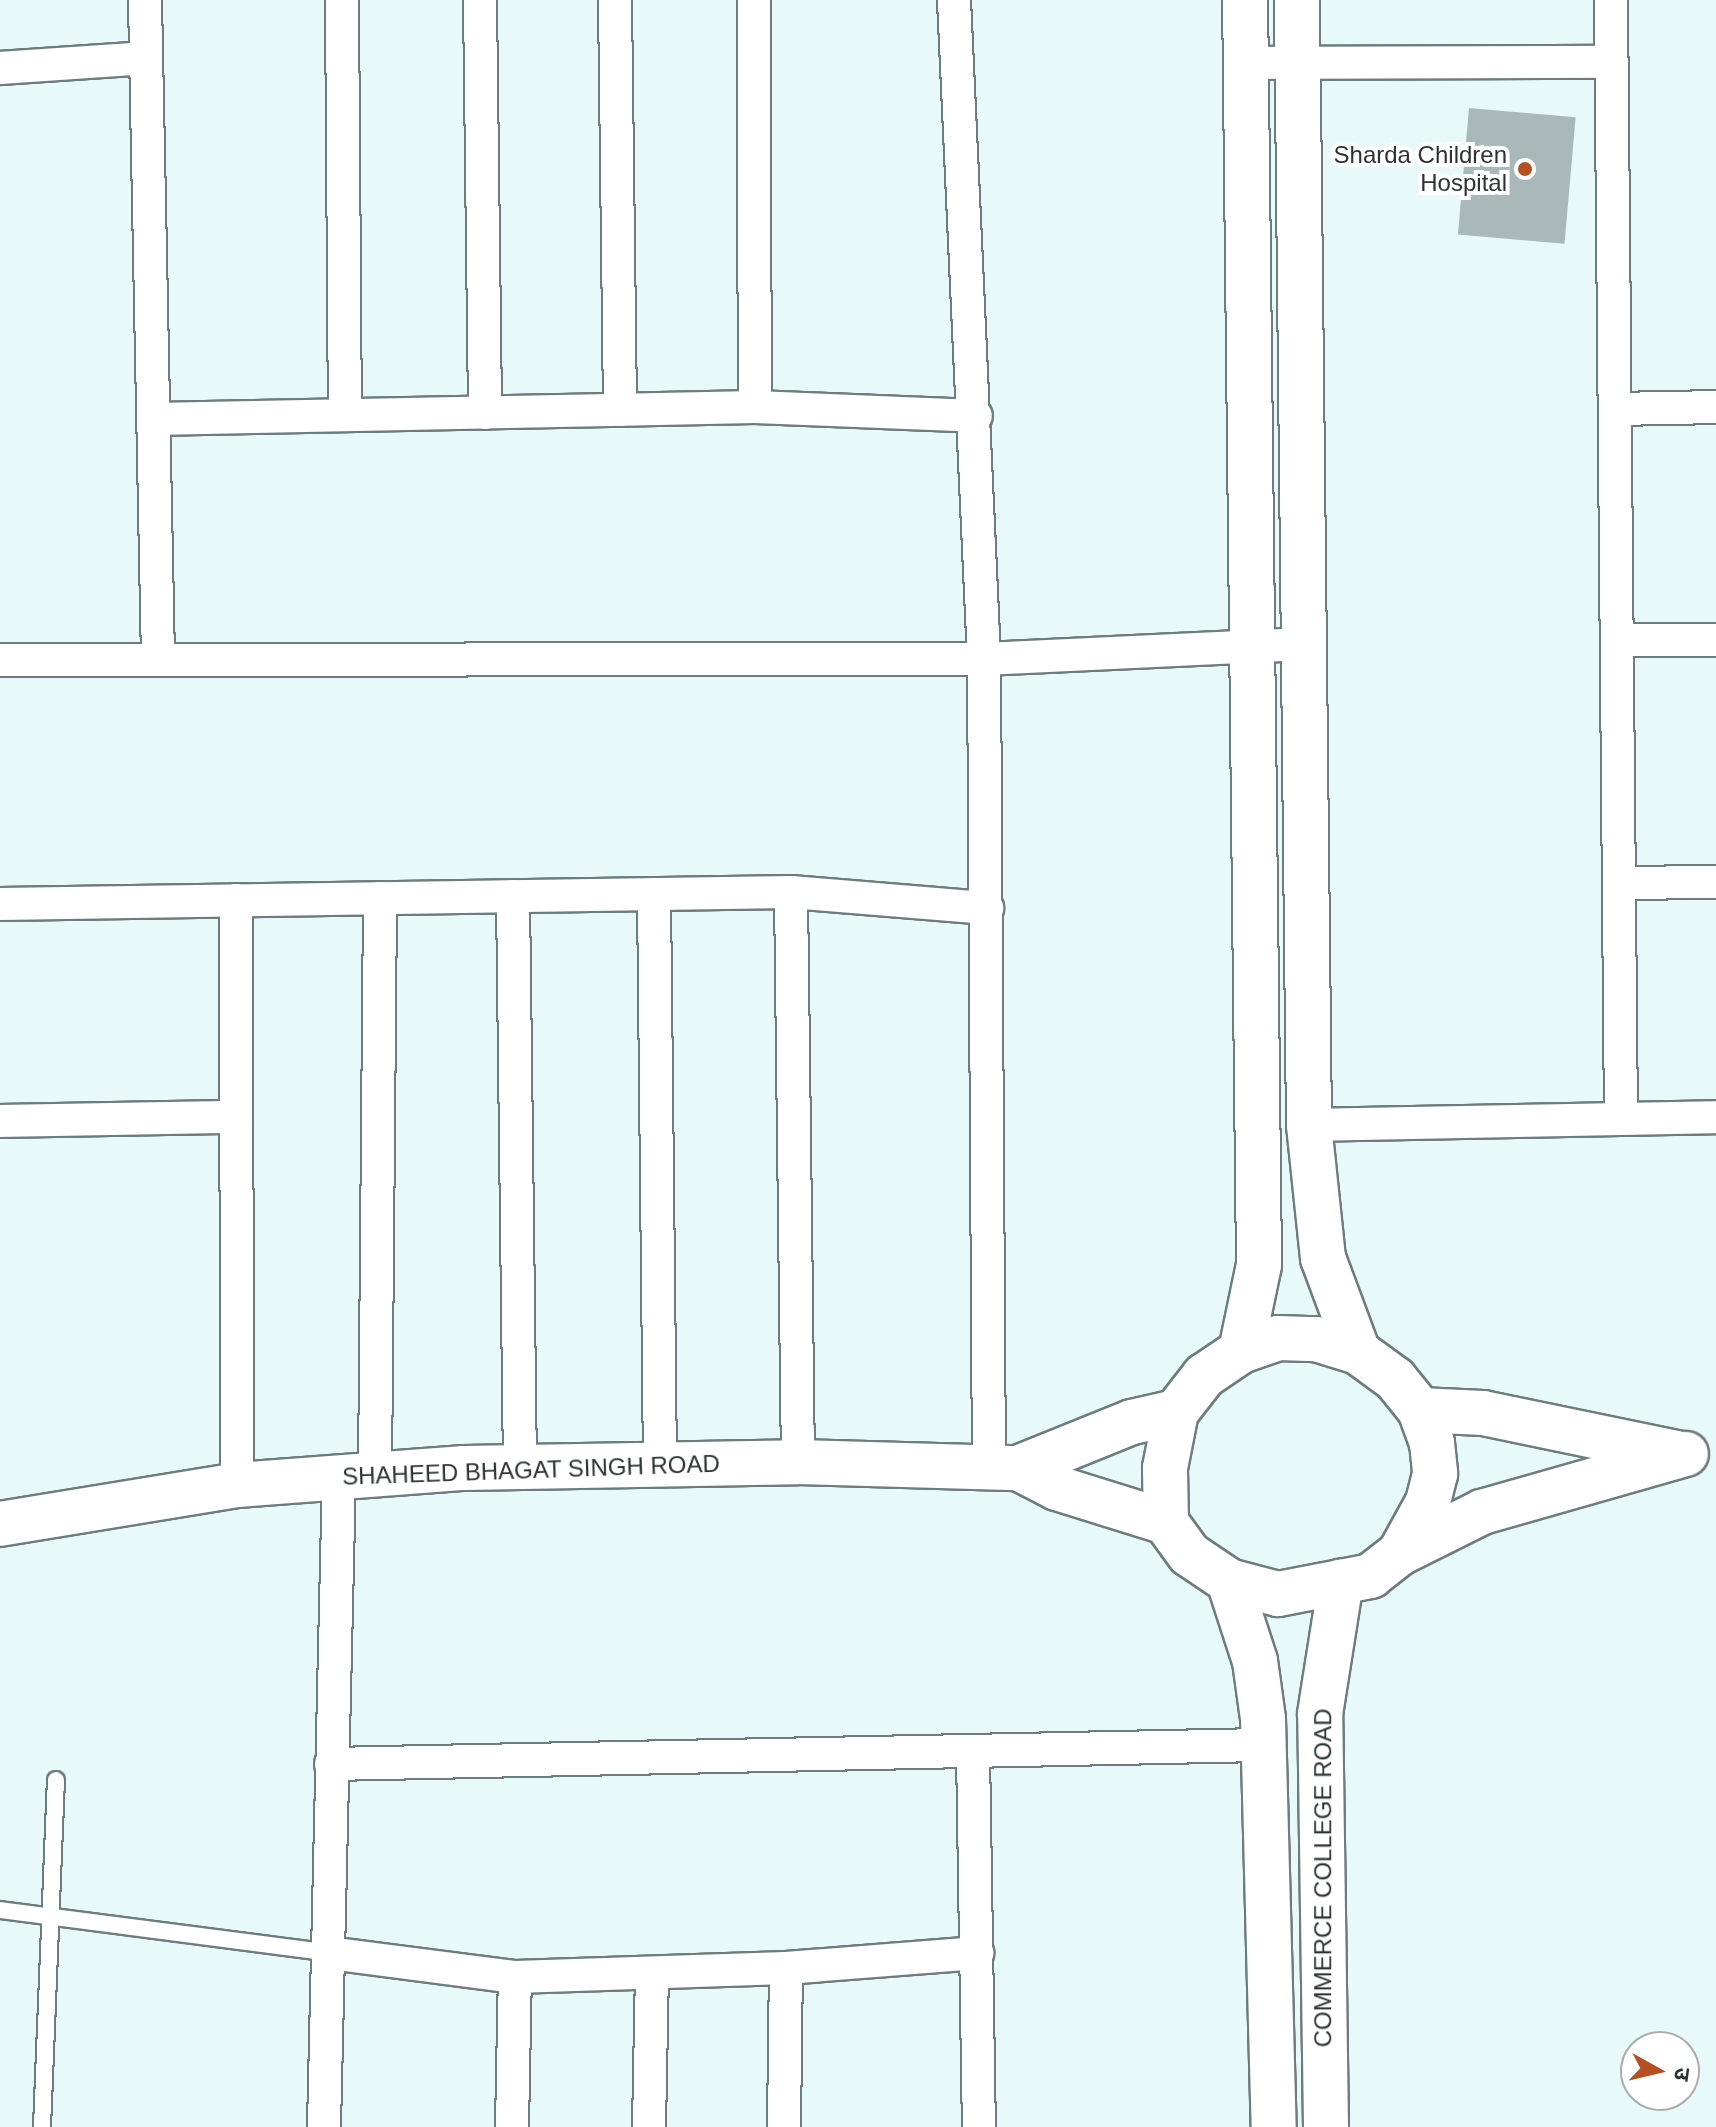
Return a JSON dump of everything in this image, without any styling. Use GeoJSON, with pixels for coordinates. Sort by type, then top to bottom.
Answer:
{"type":"FeatureCollection","features":[{"type":"Feature","properties":{"kind":"street"},"geometry":{"type":"LineString","coordinates":[[145,0],[158,658]]}},
{"type":"Feature","properties":{"kind":"street"},"geometry":{"type":"LineString","coordinates":[[342,0],[345,415]]}},
{"type":"Feature","properties":{"kind":"street"},"geometry":{"type":"LineString","coordinates":[[480,0],[485,413]]}},
{"type":"Feature","properties":{"kind":"street"},"geometry":{"type":"LineString","coordinates":[[615,0],[620,410]]}},
{"type":"Feature","properties":{"kind":"street"},"geometry":{"type":"LineString","coordinates":[[754,0],[755,407]]}},
{"type":"Feature","properties":{"kind":"street"},"geometry":{"type":"LineString","coordinates":[[954,0],[976,416],[1003,1468]]}},
{"type":"Feature","properties":{"kind":"street"},"geometry":{"type":"LineString","coordinates":[[1241,1351],[1259,1265],[1245,0]]}},
{"type":"Feature","properties":{"kind":"street"},"geometry":{"type":"LineString","coordinates":[[1297,0],[1309,1125],[1323,1258],[1358,1352]]}},
{"type":"Feature","properties":{"kind":"street"},"geometry":{"type":"LineString","coordinates":[[1611,0],[1621,1118]]}},
{"type":"Feature","properties":{"kind":"street"},"geometry":{"type":"LineString","coordinates":[[0,68],[146,58]]}},
{"type":"Feature","properties":{"kind":"street"},"geometry":{"type":"LineString","coordinates":[[1247,63],[1611,62]]}},
{"type":"Feature","properties":{"kind":"street"},"geometry":{"type":"LineString","coordinates":[[153,419],[755,407],[976,416]]}},
{"type":"Feature","properties":{"kind":"street"},"geometry":{"type":"LineString","coordinates":[[1615,409],[1716,407]]}},
{"type":"Feature","properties":{"kind":"street"},"geometry":{"type":"LineString","coordinates":[[1617,640],[1716,640]]}},
{"type":"Feature","properties":{"kind":"street"},"geometry":{"type":"LineString","coordinates":[[0,660],[984,659],[1252,644],[1304,644]]}},
{"type":"Feature","properties":{"kind":"street"},"geometry":{"type":"LineString","coordinates":[[1619,883],[1716,882]]}},
{"type":"Feature","properties":{"kind":"street"},"geometry":{"type":"LineString","coordinates":[[0,904],[791,892],[987,908]]}},
{"type":"Feature","properties":{"kind":"street"},"geometry":{"type":"LineString","coordinates":[[791,892],[798,1462]]}},
{"type":"Feature","properties":{"kind":"street"},"geometry":{"type":"LineString","coordinates":[[654,894],[660,1465]]}},
{"type":"Feature","properties":{"kind":"street"},"geometry":{"type":"LineString","coordinates":[[513,896],[520,1467]]}},
{"type":"Feature","properties":{"kind":"street"},"geometry":{"type":"LineString","coordinates":[[324,2127],[331,1764],[357,1476],[380,898]]}},
{"type":"Feature","properties":{"kind":"street"},"geometry":{"type":"LineString","coordinates":[[236,900],[237,1485]]}},
{"type":"Feature","properties":{"kind":"street"},"geometry":{"type":"LineString","coordinates":[[0,1121],[236,1117]]}},
{"type":"Feature","properties":{"kind":"street"},"geometry":{"type":"LineString","coordinates":[[1309,1125],[1716,1117]]}},
{"type":"Feature","properties":{"kind":"street"},"geometry":{"type":"LineString","coordinates":[[1400,1553],[1428,1502],[1435,1474],[1432,1443],[1420,1410],[1395,1379],[1358,1352],[1316,1339],[1278,1338],[1241,1351],[1204,1376],[1176,1412],[1165,1468],[1166,1522],[1189,1554],[1229,1581],[1278,1594],[1371,1576],[1400,1553],[1482,1512],[1701,1454]]}},
{"type":"Feature","properties":{"kind":"street"},"geometry":{"type":"LineString","coordinates":[[1420,1410],[1483,1413],[1701,1454]]}},
{"type":"Feature","properties":{"kind":"street"},"geometry":{"type":"LineString","coordinates":[[1003,1468],[1132,1422],[1176,1412]]}},
{"type":"Feature","properties":{"kind":"street","name":"SHAHEED BHAGAT SINGH ROAD"},"geometry":{"type":"LineString","coordinates":[[0,1524],[237,1485],[357,1476],[520,1467],[798,1462],[1003,1468]]}},
{"type":"Feature","properties":{"kind":"street"},"geometry":{"type":"LineString","coordinates":[[1003,1468],[1166,1522]]}},
{"type":"Feature","properties":{"kind":"street"},"geometry":{"type":"LineString","coordinates":[[1229,1581],[1255,1661],[1264,1745],[1274,2127]]}},
{"type":"Feature","properties":{"kind":"street","name":"COMMERCE COLLEGE ROAD"},"geometry":{"type":"LineString","coordinates":[[1326,2127],[1320,1714],[1341,1582]]}},
{"type":"Feature","properties":{"kind":"street"},"geometry":{"type":"LineString","coordinates":[[331,1764],[1264,1745]]}},
{"type":"Feature","properties":{"kind":"street"},"geometry":{"type":"LineString","coordinates":[[973,1751],[979,2127]]}},
{"type":"Feature","properties":{"kind":"street"},"geometry":{"type":"LineString","coordinates":[[329,1953],[515,1977],[786,1968],[977,1953]]}},
{"type":"Feature","properties":{"kind":"street"},"geometry":{"type":"LineString","coordinates":[[784,2127],[786,1968]]}},
{"type":"Feature","properties":{"kind":"street"},"geometry":{"type":"LineString","coordinates":[[649,2127],[652,1974]]}},
{"type":"Feature","properties":{"kind":"street"},"geometry":{"type":"LineString","coordinates":[[512,2127],[515,1977]]}},
{"type":"Feature","properties":{"kind":"lane"},"geometry":{"type":"LineString","coordinates":[[42,2127],[56,1780]]}},
{"type":"Feature","properties":{"kind":"lane"},"geometry":{"type":"LineString","coordinates":[[0,1910],[50,1913],[329,1953]]}},
{"type":"Feature","properties":{"kind":"building"},"geometry":{"type":"Polygon","coordinates":[[[1469,108],[1576,117],[1565,244],[1458,235],[1469,108]]]}},
{"type":"Feature","properties":{"kind":"place","name":"Sharda Children Hospital"},"geometry":{"type":"Point","coordinates":[1525,169]}}]}
